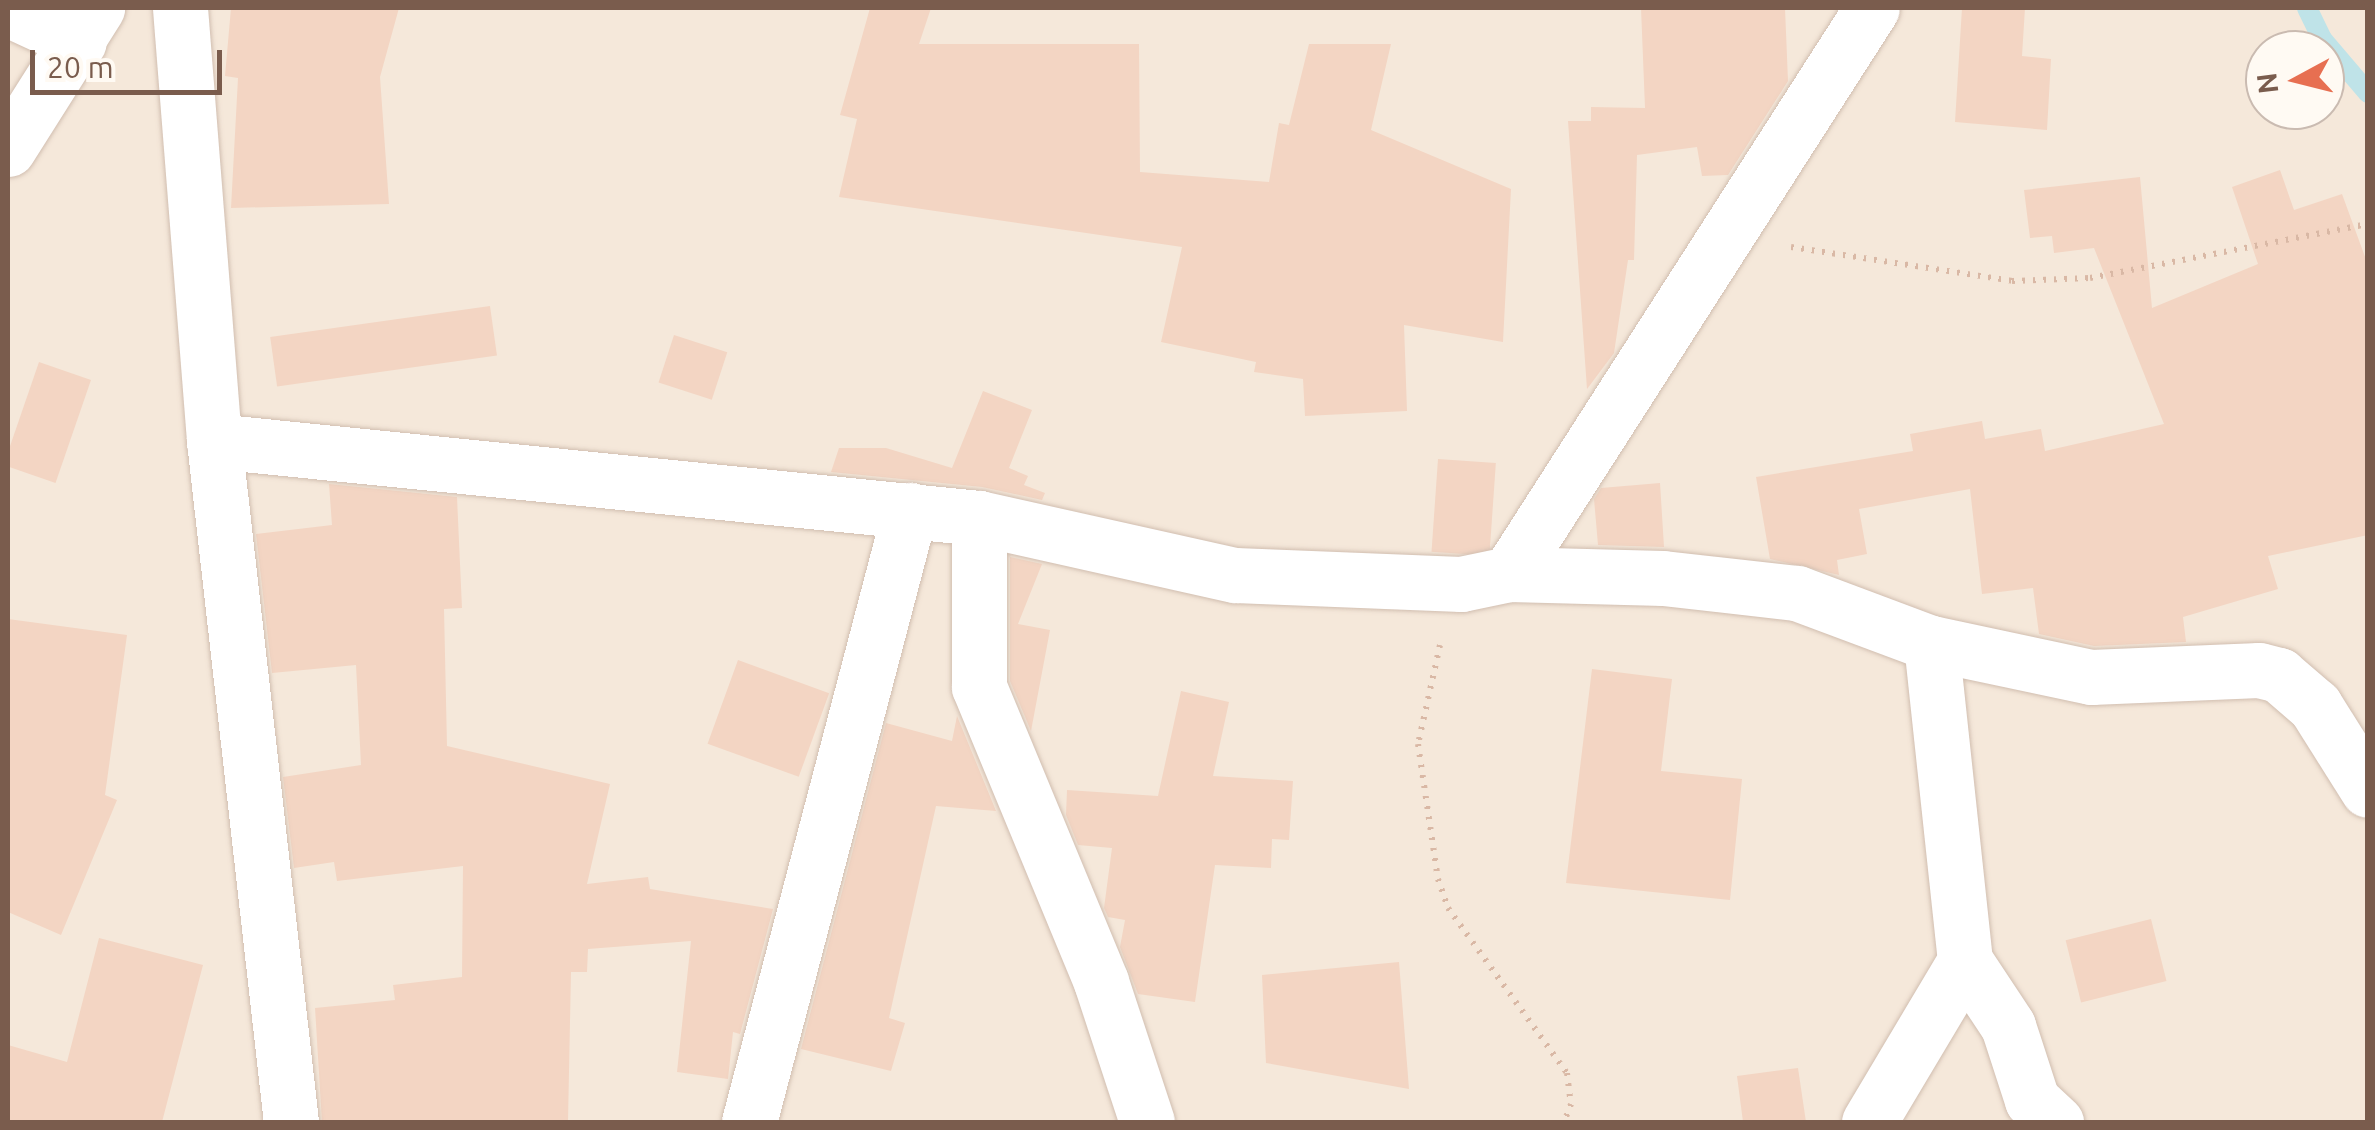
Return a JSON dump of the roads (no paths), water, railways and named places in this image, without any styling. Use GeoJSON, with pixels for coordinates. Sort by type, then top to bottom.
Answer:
{"type":"FeatureCollection","features":[{"type":"Feature","properties":{"kind":"street"},"geometry":{"type":"LineString","coordinates":[[180,8],[214,441],[291,1122]]}},
{"type":"Feature","properties":{"kind":"street"},"geometry":{"type":"LineString","coordinates":[[1485,579],[1726,235],[1872,8]]}},
{"type":"Feature","properties":{"kind":"street"},"geometry":{"type":"LineString","coordinates":[[8,10],[88,25],[8,149]]}},
{"type":"Feature","properties":{"kind":"street"},"geometry":{"type":"LineString","coordinates":[[214,441],[979,518],[1211,572],[1485,579],[1663,578],[1797,594],[1930,643],[2092,677],[2259,670],[2279,675],[2315,706],[2368,790]]}},
{"type":"Feature","properties":{"kind":"street"},"geometry":{"type":"LineString","coordinates":[[748,1122],[910,510]]}},
{"type":"Feature","properties":{"kind":"street"},"geometry":{"type":"LineString","coordinates":[[979,518],[980,688],[1102,982],[1147,1122]]}},
{"type":"Feature","properties":{"kind":"street"},"geometry":{"type":"LineString","coordinates":[[1930,643],[1965,961],[2008,1026],[2032,1100],[2056,1122]]}},
{"type":"Feature","properties":{"kind":"street"},"geometry":{"type":"LineString","coordinates":[[1869,1122],[1965,961]]}},
{"type":"Feature","properties":{"kind":"waterway"},"geometry":{"type":"LineString","coordinates":[[2307,8],[2322,39],[2368,93]]}}]}
